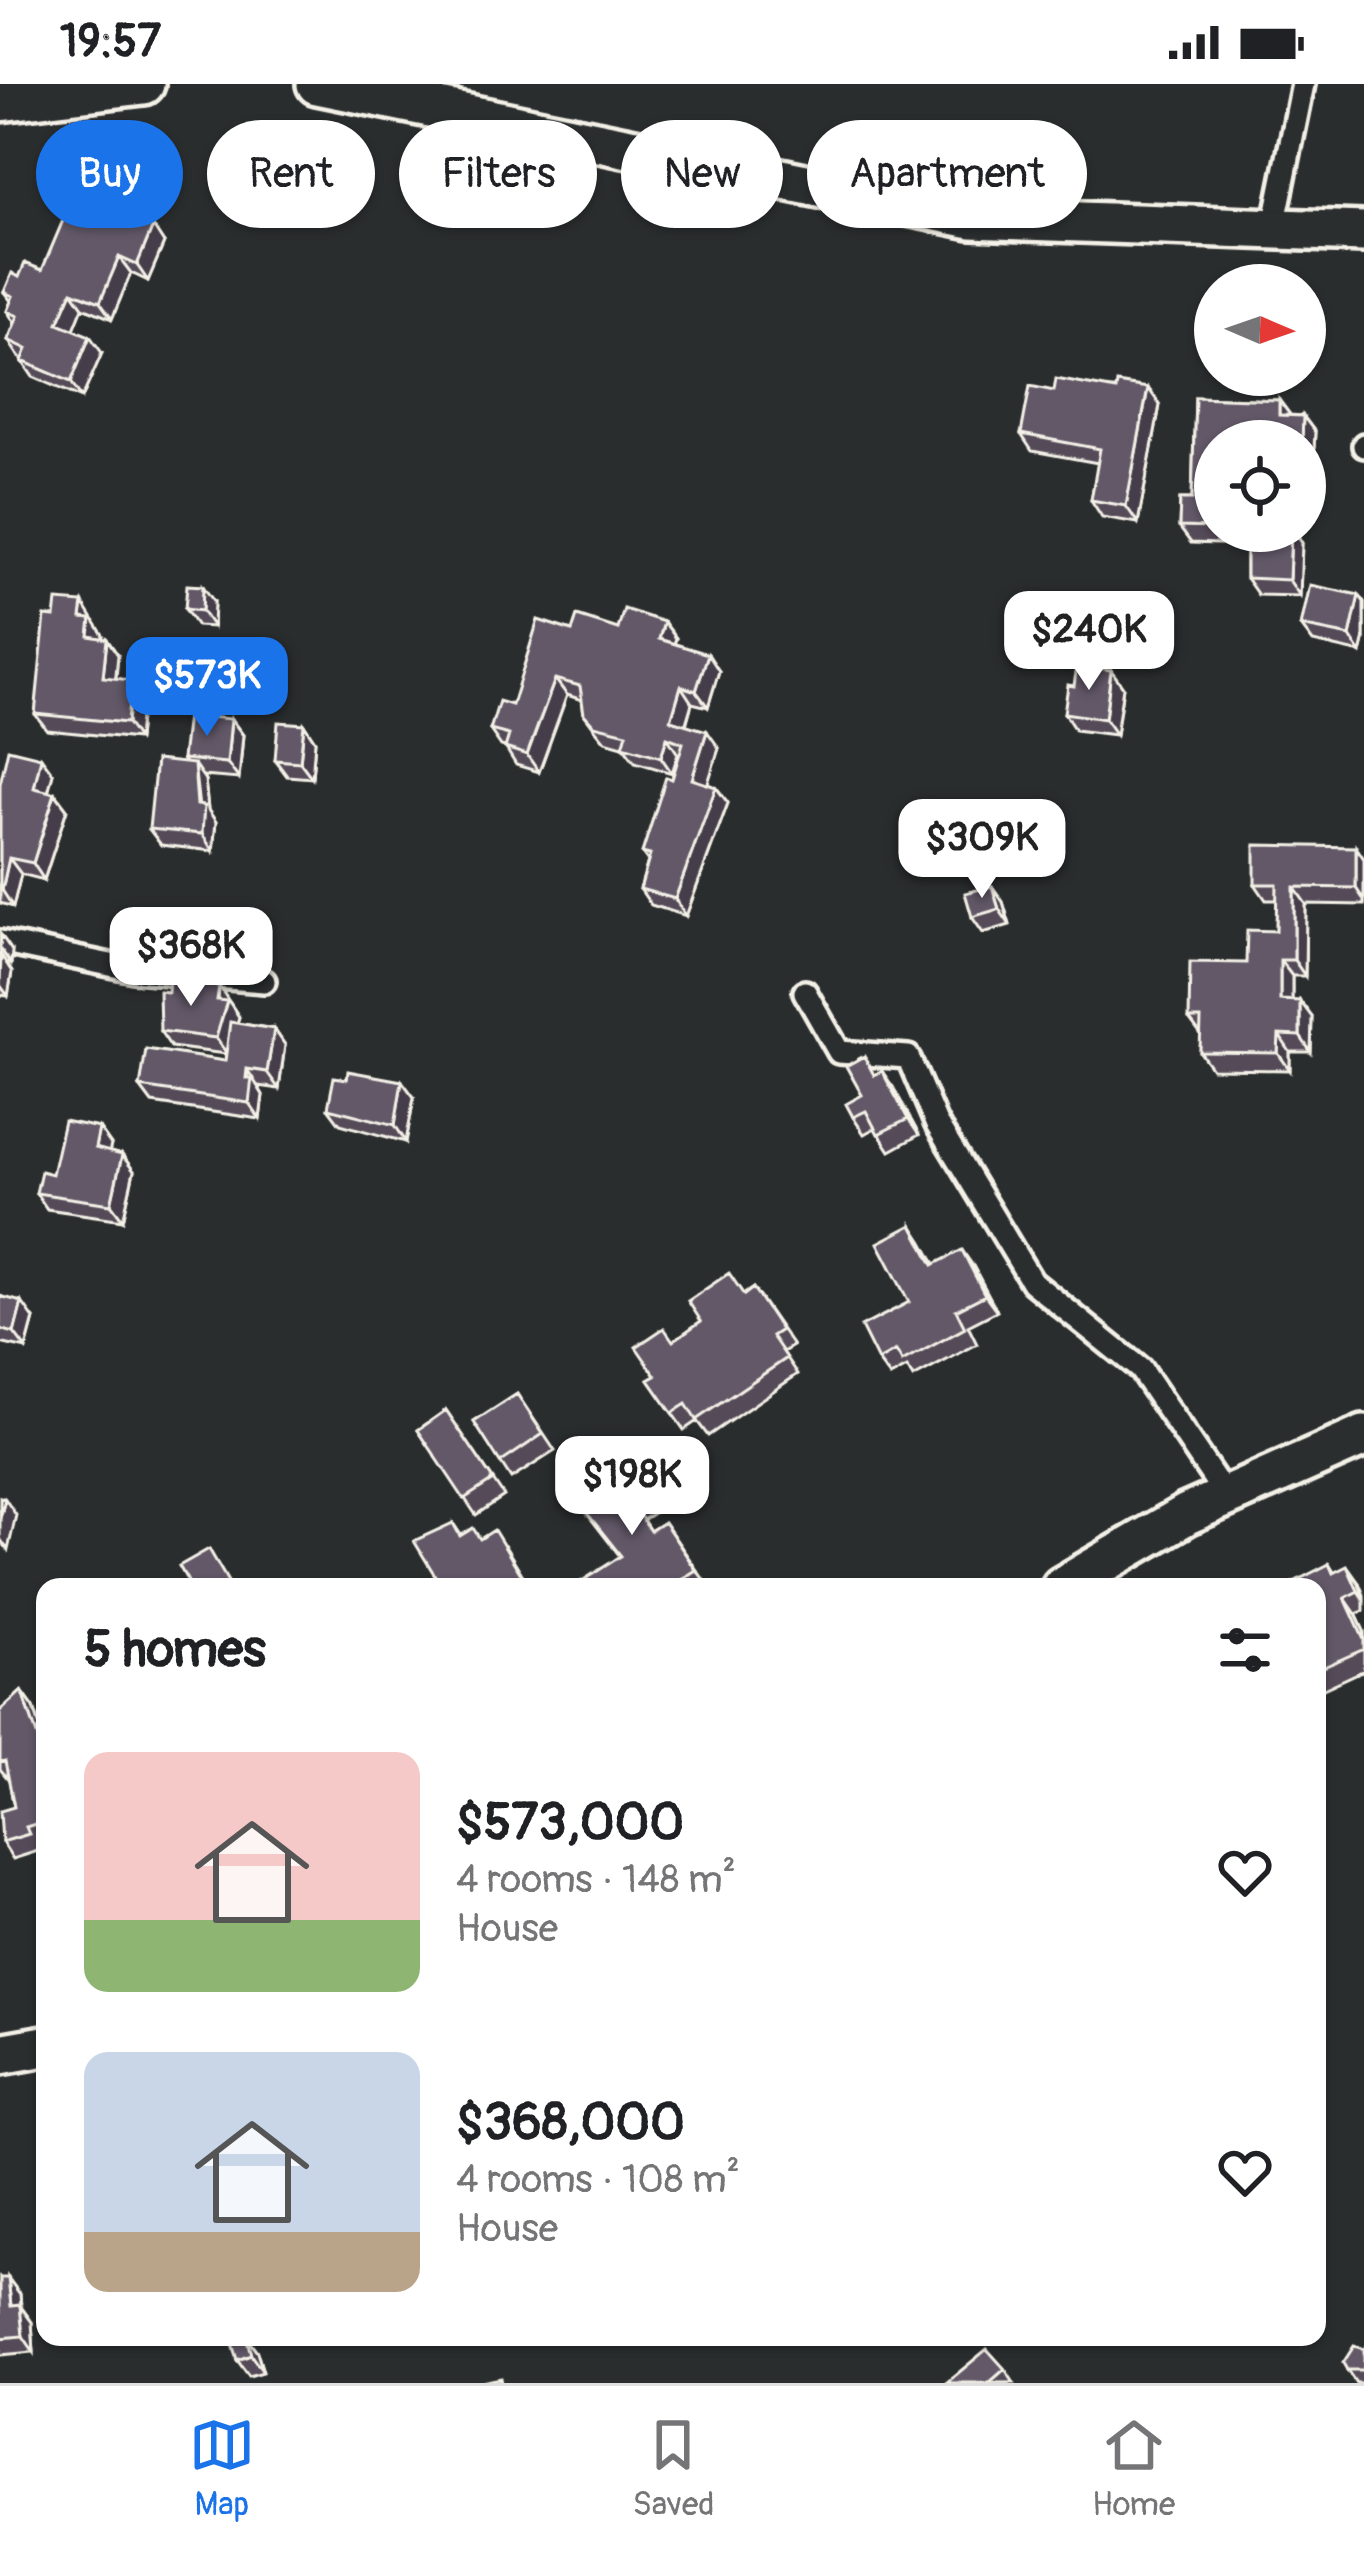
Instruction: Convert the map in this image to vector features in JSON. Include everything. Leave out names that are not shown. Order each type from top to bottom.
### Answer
[{"type":"street","points":[[0,101],[144,84]]},
{"type":"street","points":[[317,84],[971,218],[1357,232]]},
{"type":"street","points":[[1078,1578],[1226,1496],[1364,1436]]},
{"type":"street","points":[[0,2054],[36,2048]]},
{"type":"lane","points":[[1273,231],[1303,84]]},
{"type":"lane","points":[[0,942],[134,970],[264,981]]},
{"type":"lane","points":[[805,992],[839,1052],[908,1057],[936,1123],[1032,1282],[1140,1369],[1226,1496]]},
{"type":"building","points":[[60,228],[152,228],[137,265],[119,257],[100,302],[72,291],[58,323],[90,336],[71,382],[22,361],[27,349],[8,340],[18,316],[7,311],[13,296],[4,292],[12,273],[19,277],[25,263],[42,270]]},
{"type":"building","points":[[1056,379],[1116,390],[1117,383],[1148,388],[1126,506],[1091,500],[1100,449],[1021,434],[1030,386],[1054,391]]},
{"type":"building","points":[[1195,397],[1279,400],[1279,415],[1303,416],[1303,420],[1194,420]]},
{"type":"building","points":[[1194,431],[1194,527],[1179,527],[1180,499],[1192,499]]},
{"type":"building","points":[[1246,552],[1290,552],[1289,580],[1246,578]]},
{"type":"building","points":[[187,585],[203,586],[202,611],[185,609]]},
{"type":"building","points":[[1310,585],[1359,595],[1350,636],[1301,626]]},
{"type":"building","points":[[57,601],[83,603],[81,618],[91,619],[89,636],[107,639],[103,677],[131,680],[127,723],[35,714],[45,616],[55,617]]},
{"type":"building","points":[[624,609],[664,622],[659,639],[708,654],[696,691],[681,686],[671,720],[707,731],[692,779],[716,787],[675,899],[640,889],[650,855],[642,853],[666,777],[672,779],[683,743],[667,737],[661,757],[623,746],[627,733],[594,725],[584,714],[580,686],[555,679],[527,755],[505,748],[509,735],[490,730],[499,701],[512,705],[538,620],[572,631],[577,616],[618,629]]},
{"type":"building","points":[[1077,665],[1111,670],[1105,719],[1064,713]]},
{"type":"building","points":[[187,715],[231,719],[227,763],[182,759]]},
{"type":"building","points":[[278,722],[304,724],[300,762],[275,760]]},
{"type":"building","points":[[8,749],[41,757],[34,788],[55,793],[33,863],[9,858],[0,890],[0,784]]},
{"type":"building","points":[[156,760],[194,764],[197,805],[204,806],[202,834],[149,829]]},
{"type":"building","points":[[1255,845],[1356,847],[1356,888],[1294,887],[1294,960],[1280,960],[1280,1000],[1300,1001],[1300,1036],[1279,1035],[1278,1053],[1200,1052],[1201,1019],[1189,1019],[1190,962],[1246,963],[1247,930],[1276,931],[1277,884],[1255,884]]},
{"type":"building","points":[[992,886],[999,909],[972,917],[965,893]]},
{"type":"building","points":[[169,980],[219,986],[217,1000],[227,1001],[216,1038],[160,1031],[159,991],[168,992]]},
{"type":"building","points":[[230,1022],[274,1029],[267,1072],[247,1069],[246,1078],[252,1078],[249,1103],[140,1087],[146,1049],[225,1061]]},
{"type":"building","points":[[864,1056],[874,1075],[882,1071],[908,1119],[878,1134],[866,1111],[853,1117],[846,1104],[862,1095],[846,1066]]},
{"type":"building","points":[[348,1071],[402,1081],[395,1125],[328,1108],[334,1077],[347,1079]]},
{"type":"building","points":[[64,1121],[99,1128],[95,1148],[122,1155],[111,1204],[36,1193],[41,1171],[52,1174]]},
{"type":"building","points":[[912,1225],[933,1265],[962,1250],[985,1295],[956,1310],[965,1328],[902,1362],[896,1351],[878,1361],[861,1327],[909,1302],[878,1243]]},
{"type":"building","points":[[729,1273],[744,1295],[753,1288],[781,1330],[772,1336],[787,1358],[696,1420],[686,1404],[672,1413],[649,1380],[656,1376],[636,1347],[664,1328],[673,1341],[701,1321],[688,1301]]},
{"type":"building","points":[[0,1296],[22,1302],[14,1333],[0,1329]]},
{"type":"building","points":[[517,1394],[543,1434],[500,1463],[474,1422]]},
{"type":"building","points":[[446,1410],[493,1480],[464,1499],[418,1430]]},
{"type":"building","points":[[626,1464],[646,1494],[632,1503],[650,1531],[664,1522],[696,1570],[684,1578],[587,1578],[621,1556],[575,1498]]},
{"type":"building","points":[[453,1523],[460,1536],[473,1528],[480,1539],[494,1530],[523,1578],[437,1578],[414,1541]]},
{"type":"building","points":[[209,1549],[226,1578],[186,1578],[179,1566]]},
{"type":"building","points":[[1329,1564],[1333,1573],[1347,1566],[1358,1591],[1345,1598],[1364,1649],[1326,1666],[1326,1578],[1302,1578]]},
{"type":"building","points":[[22,1691],[36,1732],[36,1824],[26,1827],[29,1834],[2,1842],[0,1811],[14,1807],[5,1761],[0,1762],[0,1711]]},
{"type":"building","points":[[0,2278],[8,2278],[11,2306],[20,2305],[23,2336],[0,2338]]},
{"type":"building","points":[[233,2346],[248,2346],[251,2355],[237,2360]]},
{"type":"building","points":[[1354,2346],[1364,2349],[1364,2370],[1347,2370],[1343,2363]]},
{"type":"building","points":[[987,2349],[1005,2369],[989,2383],[946,2383]]}]
